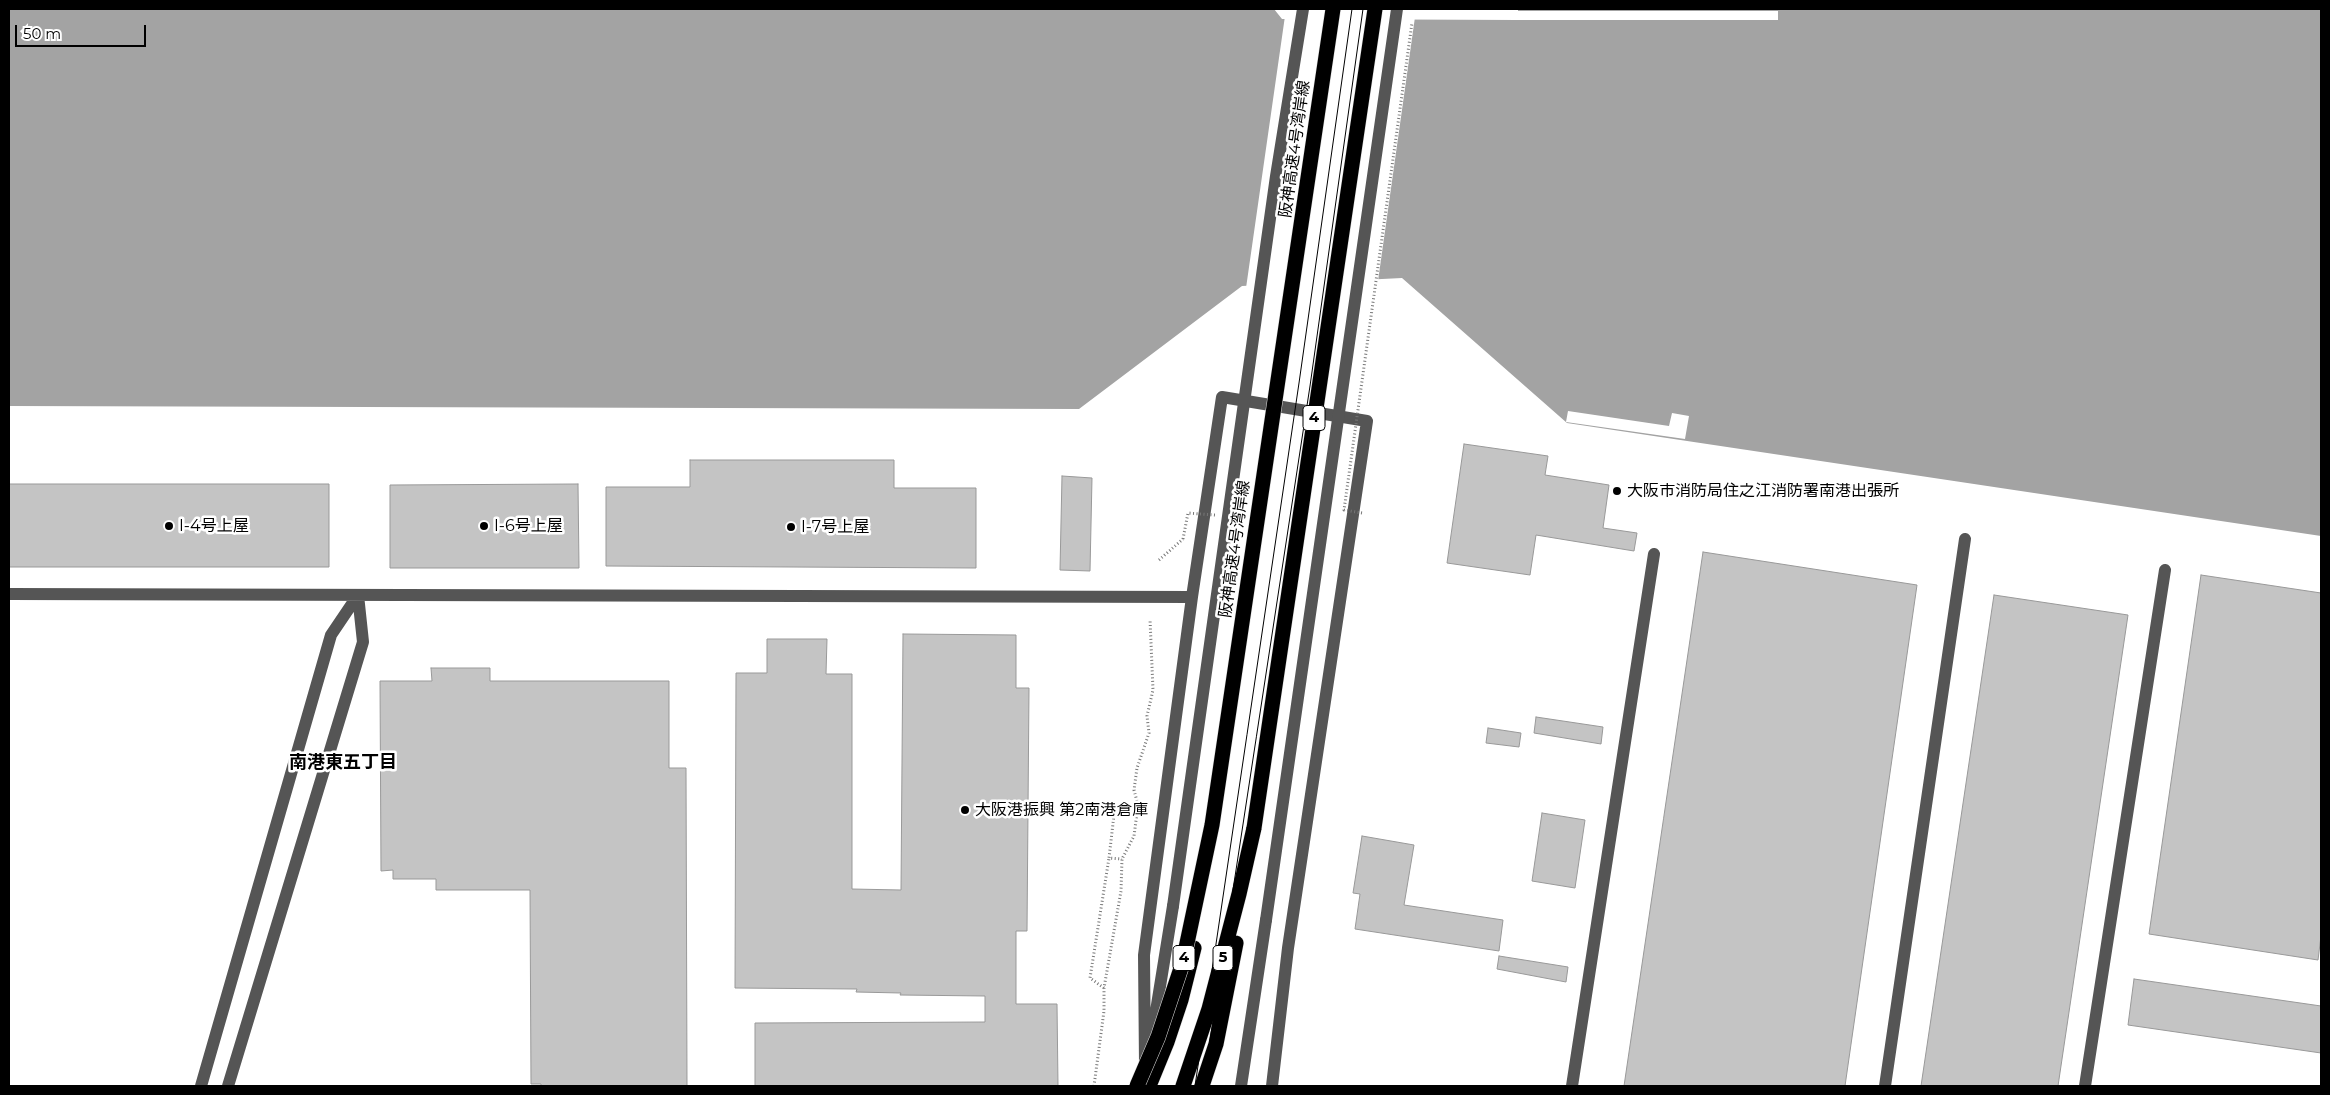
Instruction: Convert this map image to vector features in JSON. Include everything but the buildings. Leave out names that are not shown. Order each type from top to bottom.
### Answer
[{"type":"highway","name":"阪神高速4号湾岸線","points":[[1144,1084],[1181,969],[1212,825],[1333,9]]},
{"type":"highway","name":"4","points":[[1202,1086],[1224,1011],[1254,828],[1375,9]]},
{"type":"highway","name":"5","points":[[1183,1086],[1209,1009],[1254,828]]},
{"type":"street","points":[[1144,1084],[1173,906],[1276,176],[1303,9]]},
{"type":"street","points":[[1241,1086],[1397,9]]},
{"type":"street","points":[[1144,1084],[1144,955],[1192,597],[1222,397],[1366,421],[1288,948],[1272,1086]]},
{"type":"street","points":[[1885,1086],[1965,539]]},
{"type":"street","points":[[1572,1086],[1654,554]]},
{"type":"street","points":[[2085,1086],[2165,570]]},
{"type":"street","points":[[9,594],[1192,597]]},
{"type":"street","points":[[201,1086],[331,635],[358,595]]},
{"type":"street","points":[[228,1086],[363,642],[358,595]]},
{"type":"path","points":[[1362,513],[1344,510],[1412,18]]},
{"type":"path","points":[[1159,560],[1184,539],[1188,513],[1216,515],[1218,507]]},
{"type":"path","points":[[1094,1086],[1104,1011],[1104,988],[1121,890],[1122,859],[1134,836],[1138,805],[1134,790],[1137,768],[1149,733],[1147,716],[1153,690],[1150,619]]},
{"type":"path","points":[[1104,988],[1090,978],[1114,815]]},
{"type":"path","points":[[1108,858],[1122,859]]},
{"type":"shaded area","points":[[9,9],[1274,9],[1282,19],[1518,20],[1518,9],[2321,9],[2321,536],[1567,423],[1402,278],[1242,286],[1079,409],[9,406]]},
{"type":"pier","points":[[1517,11],[1778,11],[1778,20],[1518,20]]},
{"type":"pier","points":[[1285,16],[1415,17],[1378,281],[1246,288]]},
{"type":"pier","points":[[1568,411],[1669,426],[1672,413],[1689,416],[1685,439],[1566,422]]},
{"type":"tram line","points":[[1195,1086],[1299,383],[1352,9]]},
{"type":"tram line","points":[[1203,1086],[1310,386],[1363,9]]},
{"type":"place","name":"大阪市消防局住之江消防署南港出張所","points":[[1617,491]]},
{"type":"place","name":"I-4号上屋","points":[[169,526]]},
{"type":"place","name":"I-6号上屋","points":[[484,526]]},
{"type":"place","name":"I-7号上屋","points":[[791,527]]},
{"type":"place","name":"大阪港振興 第2南港倉庫","points":[[965,810]]},
{"type":"district","name":"南港東五丁目","points":[[343,763]]}]
